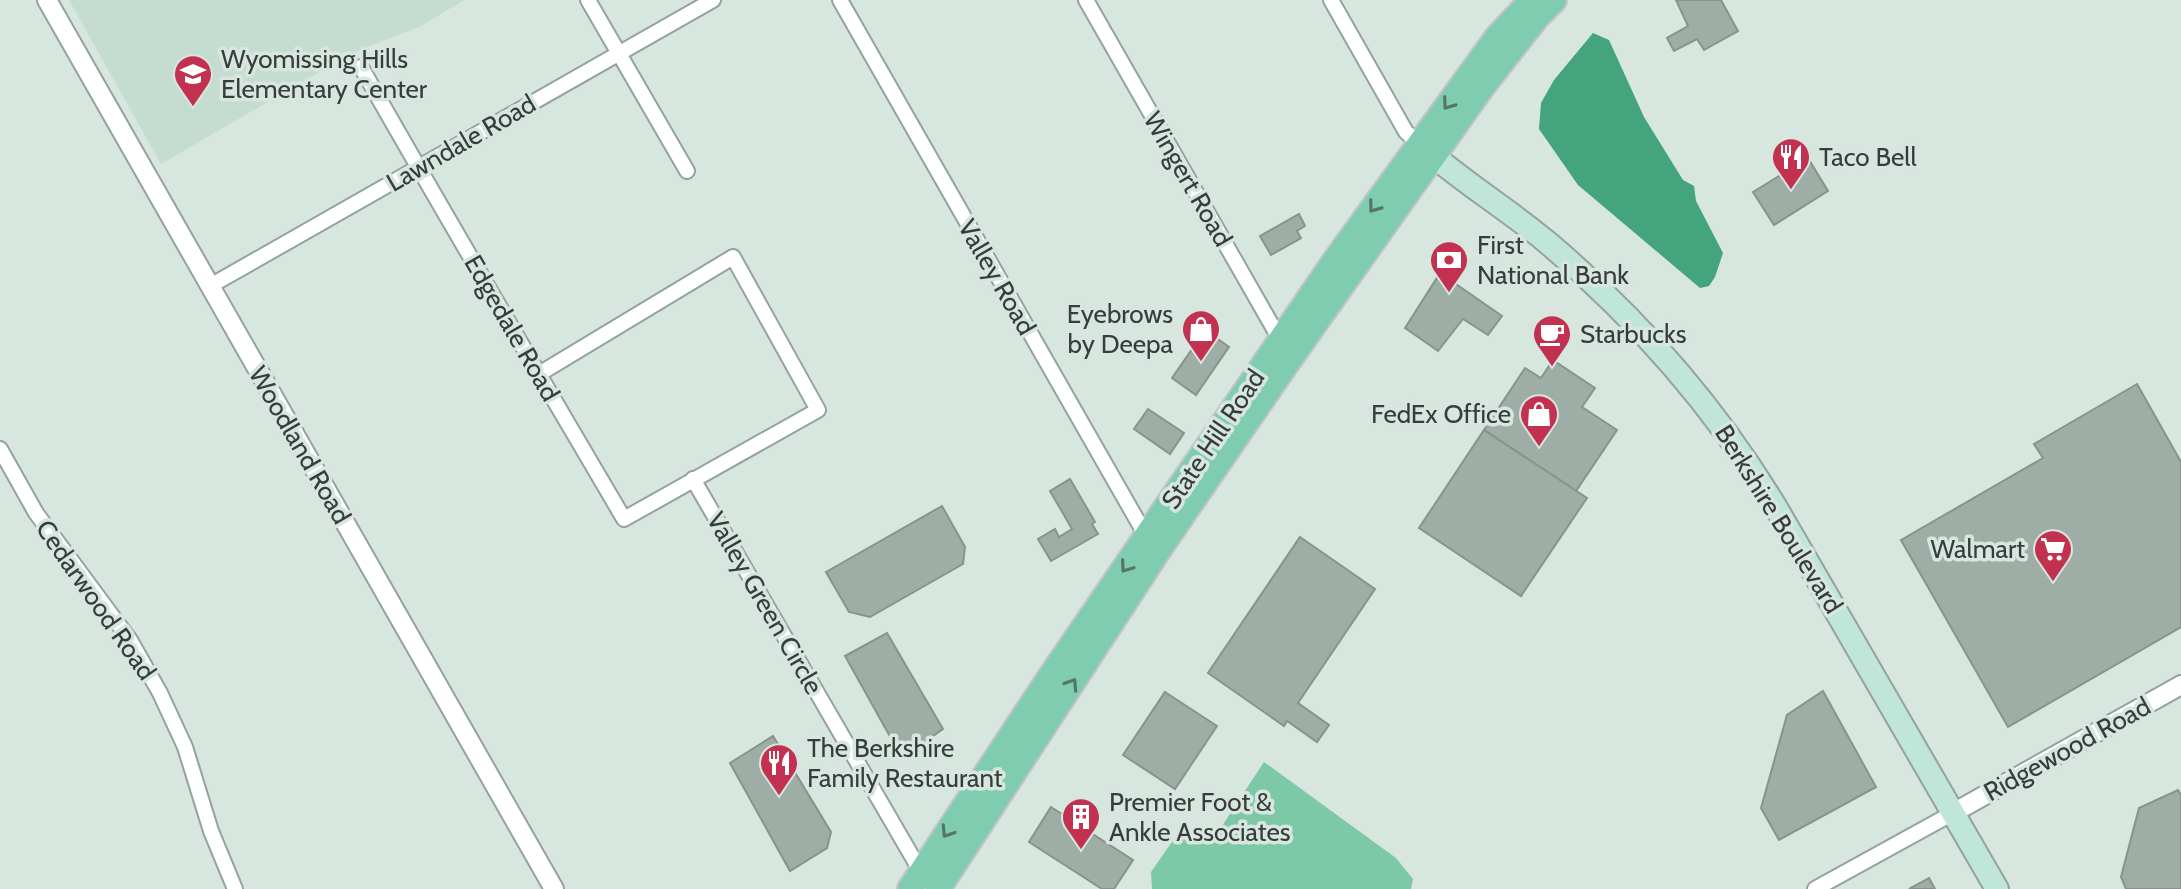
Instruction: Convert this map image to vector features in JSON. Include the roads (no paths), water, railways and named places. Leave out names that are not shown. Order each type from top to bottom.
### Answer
[{"type":"main road","name":"State Hill Road","points":[[926,885],[1286,348],[1426,150],[1498,36],[1532,0]]},
{"type":"main road","name":"State Hill Road","points":[[1426,150],[1554,0]]},
{"type":"main road","name":"Berkshire Boulevard","points":[[1426,150],[1518,219],[1589,279],[1655,346],[1714,413],[1742,452],[1997,889]]},
{"type":"street","name":"Woodland Road","points":[[47,0],[554,889]]},
{"type":"street","points":[[588,0],[687,171]]},
{"type":"street","name":"Lawndale Road","points":[[210,286],[713,0]]},
{"type":"street","name":"Valley Road","points":[[840,0],[1153,544]]},
{"type":"street","name":"Wingert Road","points":[[1086,0],[1286,348]]},
{"type":"street","points":[[1331,0],[1406,132],[1426,150]]},
{"type":"street","name":"Edgedale Road","points":[[361,67],[624,519],[693,479]]},
{"type":"street","points":[[539,374],[733,257],[818,410],[693,479]]},
{"type":"street","name":"Cedarwood Road","points":[[0,449],[36,513],[130,640],[160,693],[185,747],[211,831],[235,889]]},
{"type":"street","name":"Valley Green Circle","points":[[693,479],[926,885]]},
{"type":"street","name":"Ridgewood Road","points":[[1953,813],[2181,685]]},
{"type":"street","points":[[1815,889],[1953,813]]},
{"type":"place","name":"Wyomissing Hills Elementary Center","points":[[193,108]]},
{"type":"place","name":"Taco Bell","points":[[1791,191]]},
{"type":"place","name":"First National Bank","points":[[1449,294]]},
{"type":"place","name":"Eyebrows by Deepa","points":[[1201,363]]},
{"type":"place","name":"Starbucks","points":[[1552,368]]},
{"type":"place","name":"FedEx Office","points":[[1539,448]]},
{"type":"place","name":"Walmart","points":[[2053,583]]},
{"type":"place","name":"The Berkshire Family Restaurant","points":[[779,797]]},
{"type":"place","name":"Premier Foot & Ankle Associates","points":[[1081,851]]}]
